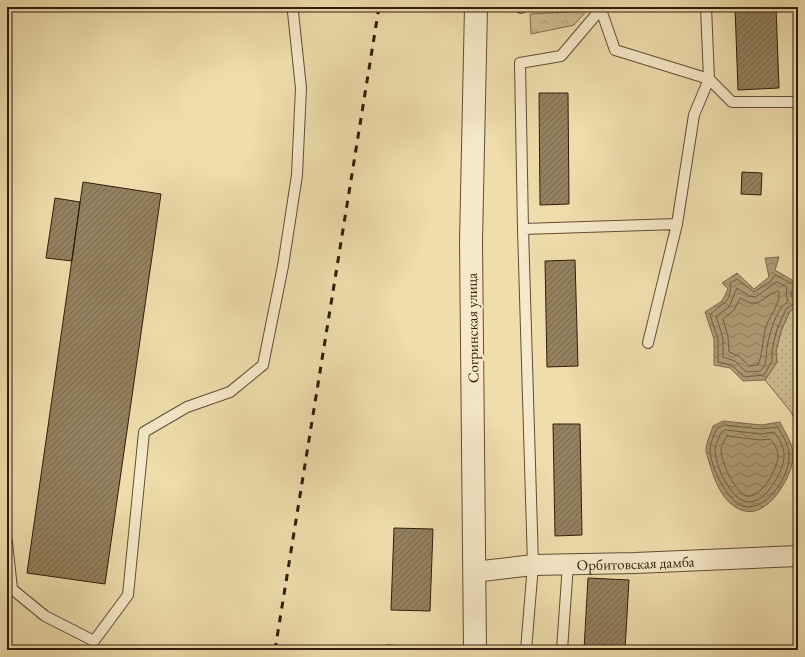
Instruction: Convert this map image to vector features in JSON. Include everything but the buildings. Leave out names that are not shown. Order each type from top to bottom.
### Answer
[{"type":"street","name":"Согринская улица","points":[[475,650],[471,241],[476,7]]},
{"type":"street","name":"Орбитовская дамба","points":[[474,572],[532,565],[635,564],[798,556]]},
{"type":"lane","points":[[648,342],[677,224],[694,115],[709,79],[706,7]]},
{"type":"lane","points":[[600,9],[615,50],[709,79],[732,102],[797,102],[798,100]]},
{"type":"lane","points":[[526,650],[532,565],[520,63],[561,56],[600,9]]},
{"type":"lane","points":[[7,542],[12,589],[45,616],[94,641],[128,595],[144,432],[187,407],[230,392],[263,365],[283,266],[297,175],[301,88],[293,12]]},
{"type":"lane","points":[[523,229],[677,224]]},
{"type":"lane","points":[[562,650],[568,564]]},
{"type":"green space","points":[[569,7],[590,7],[574,25],[531,34],[530,14],[569,12]]},
{"type":"green space","points":[[798,306],[798,427],[791,412],[765,380],[777,362],[776,351],[781,331],[790,311]]},
{"type":"water","points":[[779,257],[775,270],[792,280],[798,280],[798,292],[794,293],[798,297],[798,306],[790,311],[781,331],[776,351],[777,362],[765,380],[743,381],[730,368],[714,365],[714,339],[705,312],[722,301],[728,289],[722,283],[737,273],[754,289],[769,277],[765,258]]},
{"type":"water","points":[[723,421],[761,425],[780,422],[789,440],[793,449],[793,459],[788,476],[777,494],[762,508],[754,511],[745,511],[737,508],[731,504],[717,485],[706,453],[706,447],[713,426]]},
{"type":"railway","points":[[275,650],[379,7]]}]
